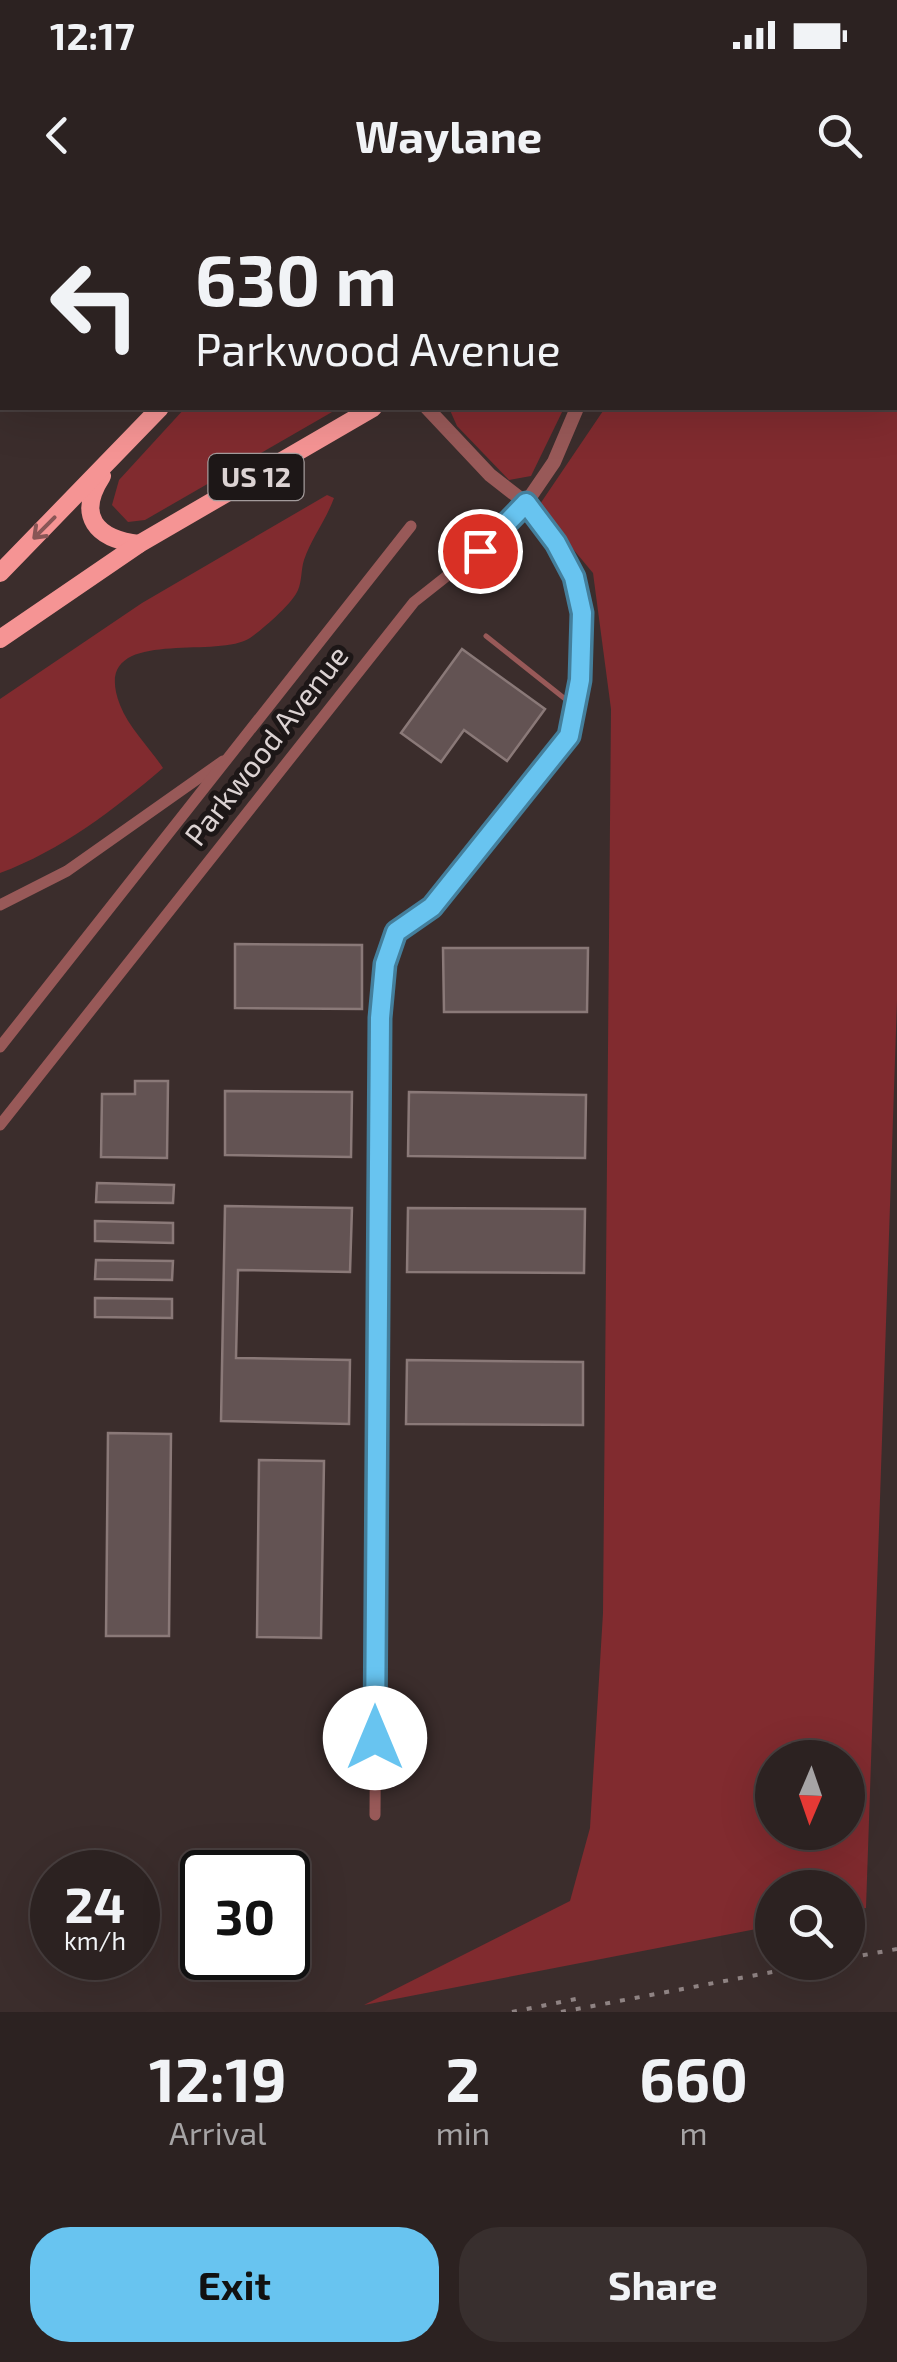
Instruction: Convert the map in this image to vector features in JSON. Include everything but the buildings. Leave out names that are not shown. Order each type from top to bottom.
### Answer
[{"type":"highway","points":[[0,573],[158,410]]},
{"type":"highway","name":"US 12","points":[[0,639],[139,544],[370,410]]},
{"type":"highway","points":[[116,455],[90,502],[93,521],[106,537],[139,544]]},
{"type":"street","points":[[375,1814],[380,1036],[385,964],[396,932],[432,907],[569,736],[582,645],[574,577],[556,543],[526,503],[490,475],[430,410]]},
{"type":"street","name":"Parkwood Avenue","points":[[0,1125],[414,602],[495,538],[526,503],[554,462],[576,410]]},
{"type":"street","points":[[0,1047],[411,526]]},
{"type":"street","points":[[0,905],[67,870],[182,786],[230,757]]},
{"type":"lane","points":[[486,636],[576,708]]},
{"type":"shaded area","points":[[183,410],[336,410],[145,520],[128,522],[112,505],[119,480]]},
{"type":"shaded area","points":[[450,410],[563,410],[531,476],[509,480],[457,426]]},
{"type":"shaded area","points":[[604,410],[897,410],[897,1001],[866,1908],[865,1870],[755,1870],[755,1929],[364,2005],[570,1901],[590,1828],[603,1613],[611,709],[593,573],[538,507]]},
{"type":"shaded area","points":[[327,495],[334,498],[307,552],[298,590],[262,629],[233,644],[160,649],[122,663],[115,680],[120,705],[163,768],[86,828],[0,873],[0,699],[142,603]]},
{"type":"railway","points":[[865,1955],[897,1949]]},
{"type":"railway","points":[[561,2012],[755,1975]]},
{"type":"railway","points":[[512,2012],[576,1999]]},
{"type":"route","points":[[375,1738],[380,1018],[385,964],[396,932],[432,907],[569,736],[580,680],[582,613],[574,577],[556,543],[526,503],[480,551]]}]
